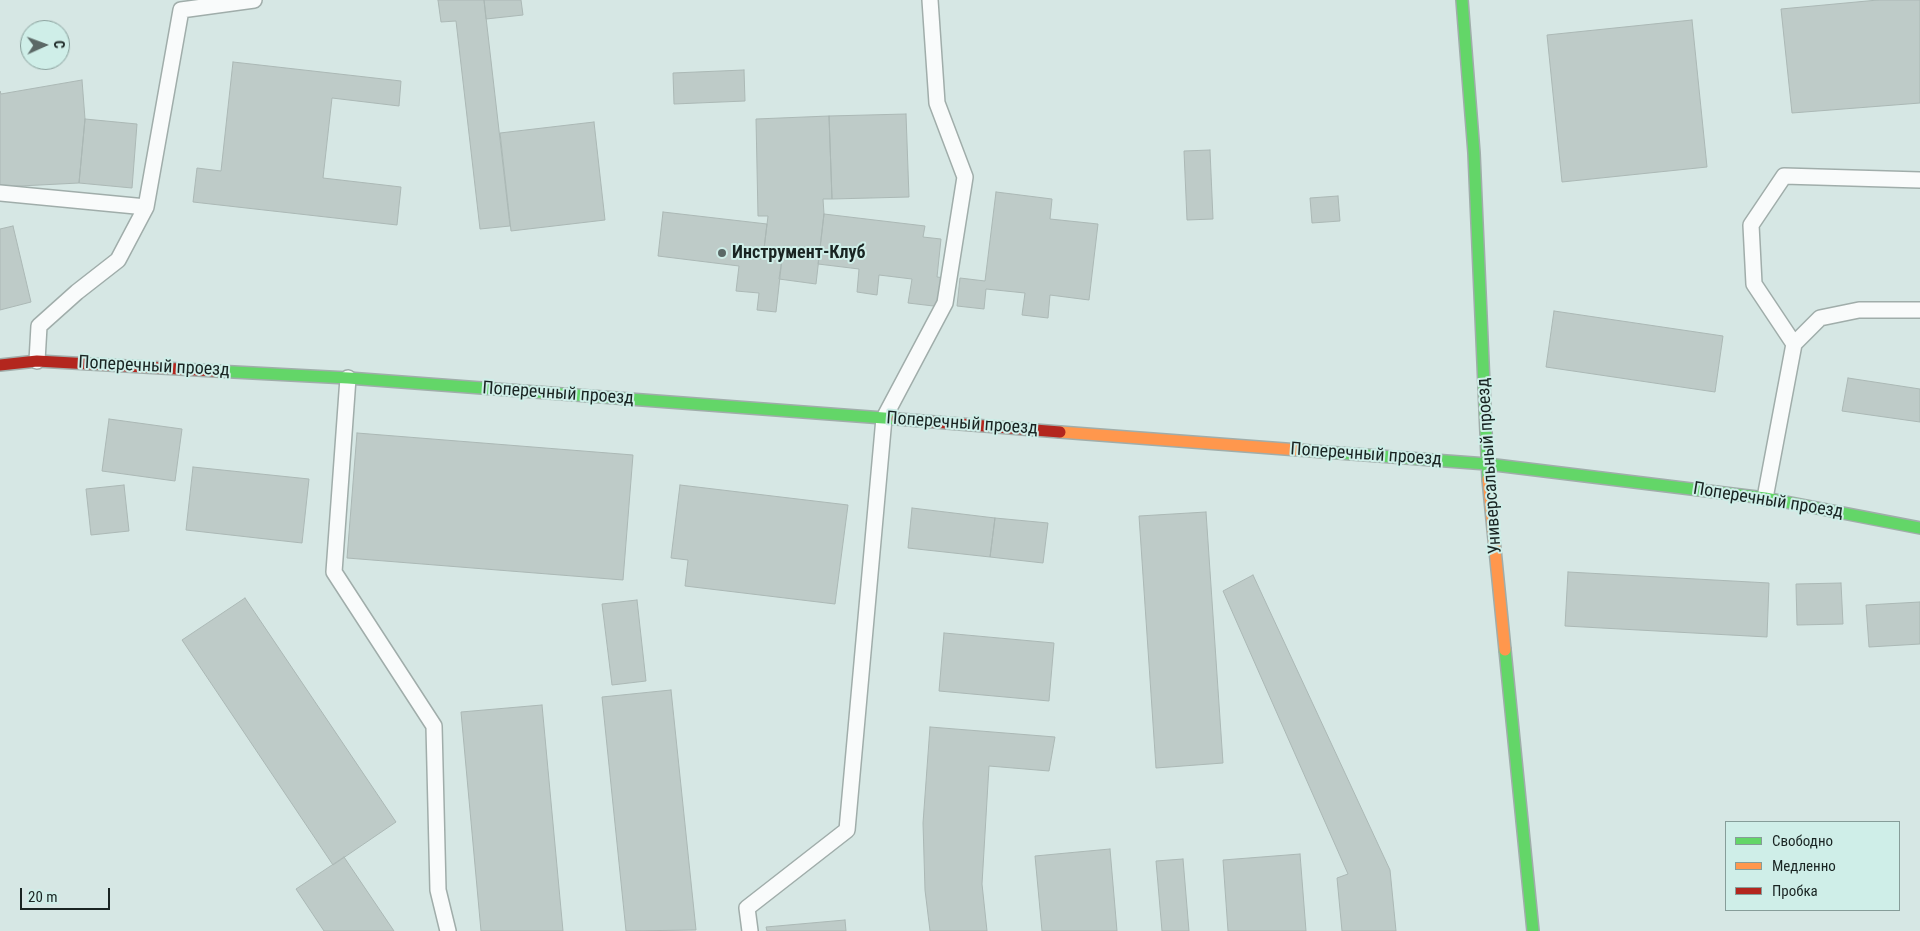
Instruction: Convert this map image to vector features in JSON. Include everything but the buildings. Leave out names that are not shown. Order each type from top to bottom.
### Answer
[{"type":"street","name":"Универсальный проезд","points":[[1462,0],[1474,153],[1486,464],[1533,931]]},
{"type":"street","name":"Поперечный проезд","points":[[0,365],[36,361],[348,378],[1486,464],[1765,498],[1920,528]]},
{"type":"lane","points":[[36,361],[39,326],[77,292],[118,260],[146,206],[181,10],[254,0]]},
{"type":"lane","points":[[750,931],[747,908],[847,830],[884,418],[946,303],[965,177],[938,103],[930,0]]},
{"type":"lane","points":[[1794,344],[1754,284],[1751,235],[1751,225],[1784,176],[1920,180]]},
{"type":"lane","points":[[0,193],[146,206]]},
{"type":"lane","points":[[1765,498],[1794,344],[1820,318],[1859,310],[1920,310]]},
{"type":"lane","points":[[348,378],[334,572],[434,726],[438,890],[448,931]]},
{"type":"traffic: fast","points":[[1462,0],[1474,153],[1488,479]]},
{"type":"traffic: fast","points":[[215,371],[348,378],[897,419]]},
{"type":"traffic: fast","points":[[1325,452],[1487,464],[1765,498],[1920,528]]},
{"type":"traffic: fast","points":[[1505,650],[1533,931]]},
{"type":"traffic: slow","points":[[1060,432],[1325,452]]},
{"type":"traffic: slow","points":[[1488,479],[1505,650]]},
{"type":"traffic: jam","points":[[0,365],[37,361],[215,371]]},
{"type":"traffic: jam","points":[[897,419],[1060,432]]},
{"type":"place","name":"Инструмент-Клуб","points":[[722,253]]}]
